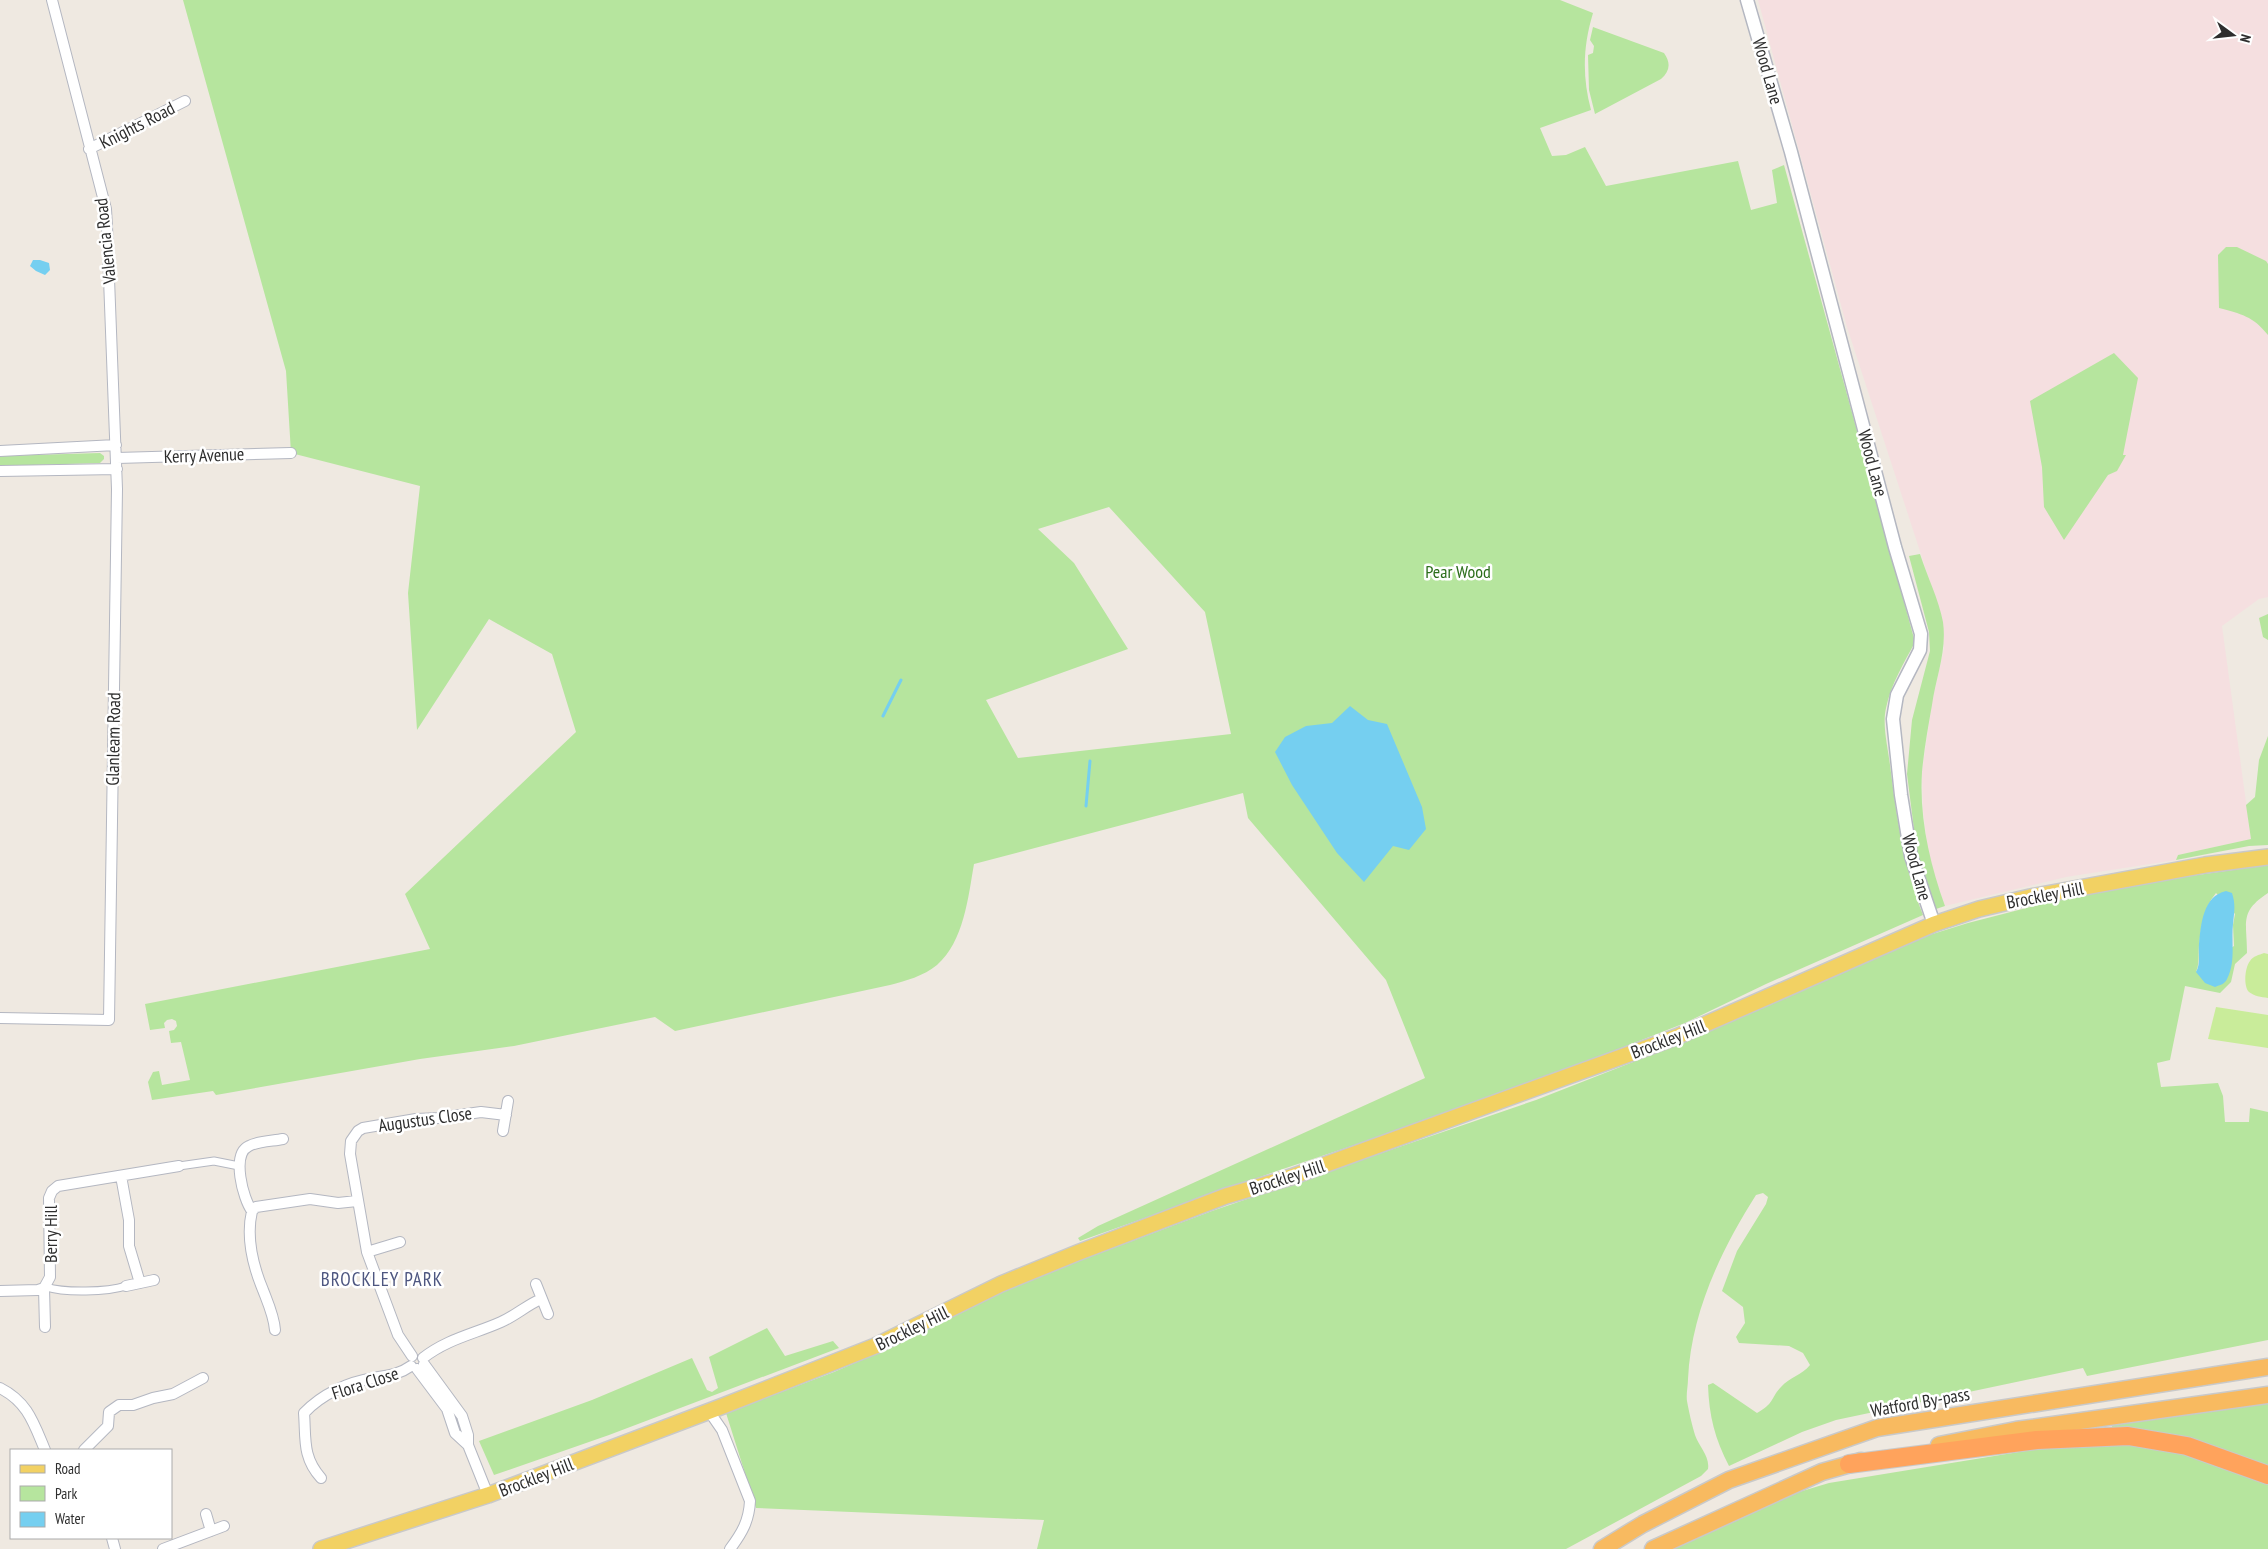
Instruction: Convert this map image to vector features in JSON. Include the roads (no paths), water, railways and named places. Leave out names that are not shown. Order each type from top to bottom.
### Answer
[{"type":"highway","points":[[2207,1376],[2268,1360]]},
{"type":"highway","name":"Watford By-pass","points":[[1602,1549],[1643,1524],[1729,1480],[1877,1428],[2268,1367]]},
{"type":"highway","points":[[1653,1549],[1822,1472],[1849,1464],[2016,1430],[2268,1394]]},
{"type":"highway","points":[[1849,1464],[2038,1440],[2128,1436],[2187,1446],[2268,1475]]},
{"type":"main road","name":"Brockley Hill","points":[[321,1549],[488,1496],[713,1410],[876,1346],[1001,1284],[1226,1196],[1291,1177],[1676,1038],[1934,924],[2030,897],[2205,865],[2268,857]]},
{"type":"street","name":"Valencia Road","points":[[52,0],[106,209],[117,458]]},
{"type":"street","name":"Wood Lane","points":[[1747,0],[1791,152],[1895,547],[1921,634],[1920,650],[1897,695],[1893,719],[1901,795],[1911,856],[1934,924]]},
{"type":"street","name":"Knights Road","points":[[89,149],[185,101]]},
{"type":"street","points":[[0,450],[116,445]]},
{"type":"street","name":"Kerry Avenue","points":[[117,458],[291,453]]},
{"type":"street","name":"Glanleam Road","points":[[0,1018],[109,1020],[117,458]]},
{"type":"street","points":[[0,471],[117,469]]},
{"type":"street","points":[[503,1131],[508,1101]]},
{"type":"street","name":"Augustus Close","points":[[488,1496],[468,1445],[468,1435],[458,1408],[417,1363],[398,1335],[367,1252],[357,1201],[350,1147],[358,1131],[363,1128],[416,1118],[439,1118],[481,1112],[506,1116]]},
{"type":"street","points":[[275,1330],[274,1320],[258,1277],[250,1248],[252,1211],[245,1199],[239,1166],[242,1153],[249,1146],[283,1139]]},
{"type":"street","points":[[179,1166],[214,1161],[239,1166]]},
{"type":"street","name":"Berry Hill","points":[[45,1288],[50,1277],[49,1198],[52,1191],[58,1186],[179,1166]]},
{"type":"street","points":[[121,1176],[129,1220],[129,1246],[140,1283]]},
{"type":"street","points":[[252,1211],[256,1207],[310,1199],[338,1203],[357,1201]]},
{"type":"street","points":[[367,1252],[400,1242]]},
{"type":"street","points":[[0,1291],[38,1290],[45,1288],[116,1289],[154,1280]]},
{"type":"street","points":[[536,1284],[548,1314]]},
{"type":"street","points":[[45,1288],[45,1327]]},
{"type":"street","points":[[417,1363],[433,1350],[465,1334],[507,1319],[529,1304],[541,1299]]},
{"type":"street","name":"Flora Close","points":[[321,1478],[315,1472],[305,1449],[304,1413],[310,1406],[338,1389],[355,1382],[393,1376],[417,1363]]},
{"type":"street","points":[[85,1449],[108,1426],[109,1412],[112,1409],[119,1406],[134,1406],[153,1398],[173,1394],[203,1378]]},
{"type":"street","points":[[0,1388],[24,1408],[33,1420],[45,1449]]},
{"type":"street","points":[[713,1410],[713,1417],[722,1430],[750,1502],[746,1526],[735,1547]]},
{"type":"street","points":[[206,1514],[211,1531]]},
{"type":"street","points":[[163,1549],[224,1526]]},
{"type":"water","points":[[33,260],[49,263],[50,270],[45,275],[36,271],[30,266]]},
{"type":"water","points":[[1350,706],[1368,720],[1387,724],[1422,807],[1426,829],[1409,850],[1393,846],[1364,882],[1337,853],[1292,785],[1275,752],[1285,737],[1306,726],[1332,723]]},
{"type":"water","points":[[2226,891],[2232,893],[2234,905],[2232,959],[2226,981],[2215,987],[2205,983],[2196,972],[2199,962],[2200,936],[2202,920],[2208,905],[2218,894]]},
{"type":"waterway","points":[[883,716],[901,680]]},
{"type":"waterway","points":[[1086,806],[1090,761]]},
{"type":"district","name":"BROCKLEY PARK","points":[[382,1279]]},
{"type":"park label","name":"Pear Wood","points":[[1458,571]]}]
